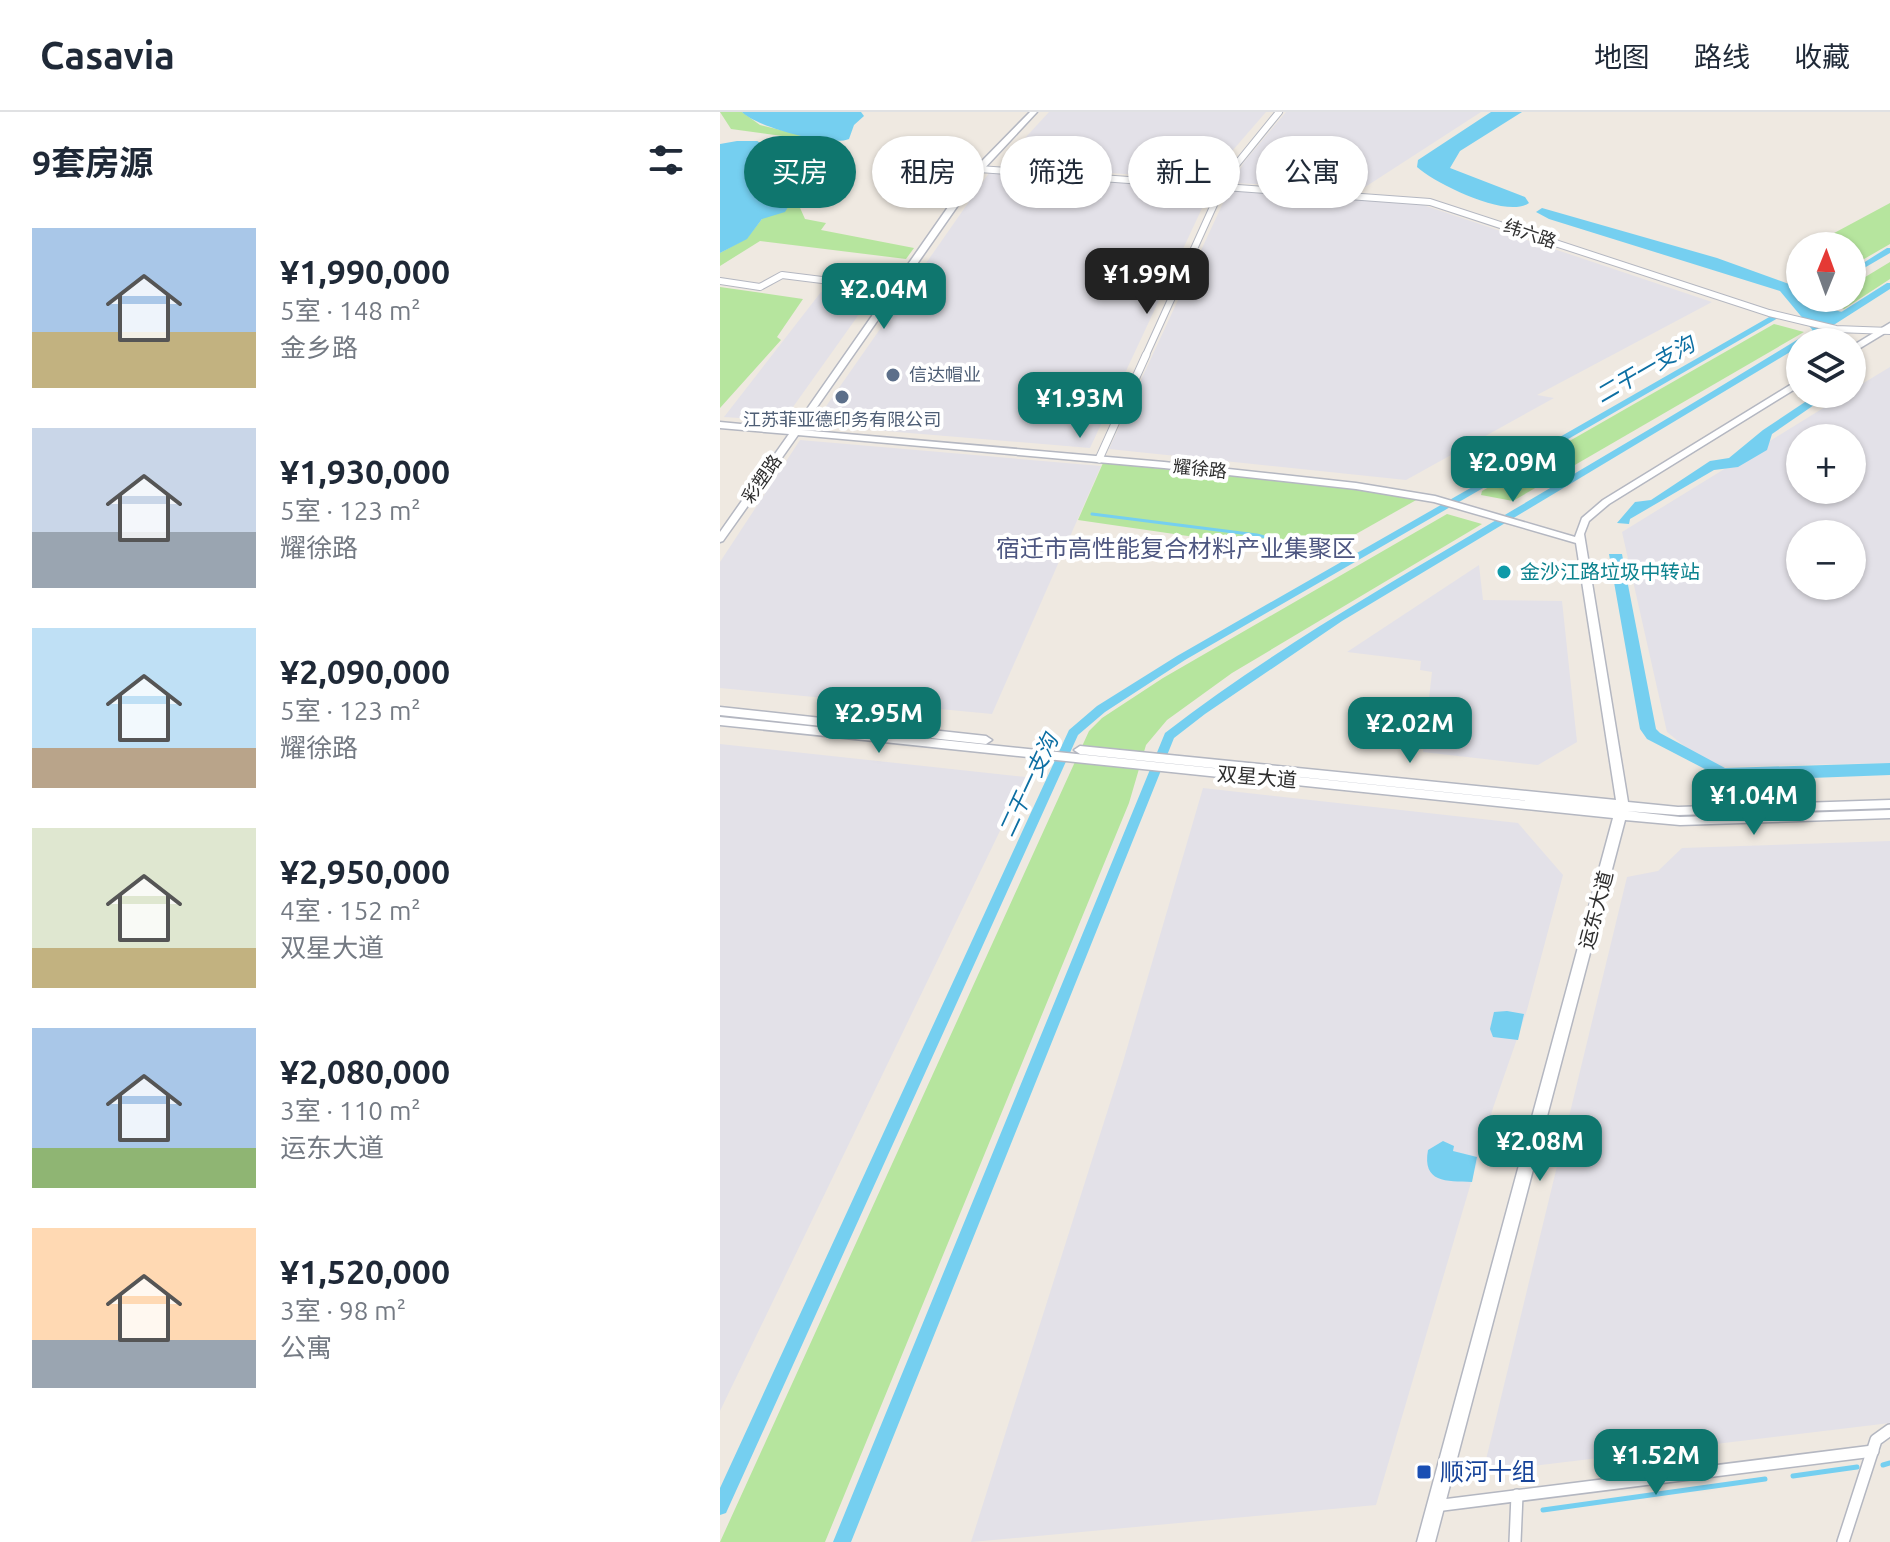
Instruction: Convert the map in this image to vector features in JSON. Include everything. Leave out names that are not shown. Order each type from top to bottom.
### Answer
[{"type":"street","name":"彩塑路","points":[[984,164],[1034,112]]},
{"type":"street","points":[[1240,163],[1279,112]]},
{"type":"street","name":"纬六路","points":[[984,169],[1128,180]]},
{"type":"street","name":"纬六路","points":[[1240,188],[1400,197],[1430,202],[1740,305],[1818,326],[1887,330]]},
{"type":"street","name":"彩塑路","points":[[720,539],[951,208]]},
{"type":"street","points":[[1099,459],[1213,208]]},
{"type":"street","points":[[720,281],[760,287],[782,275],[894,289]]},
{"type":"street","points":[[1866,342],[1887,330]]},
{"type":"street","points":[[1578,541],[1585,520],[1606,502],[1786,391]]},
{"type":"street","name":"耀徐路","points":[[720,425],[1356,486],[1435,499],[1578,541]]},
{"type":"street","name":"运东大道","points":[[1426,1542],[1622,810],[1578,541]]},
{"type":"street","name":"双星大道","points":[[720,711],[1043,750],[1622,810],[1890,804]]},
{"type":"street","name":"双星大道","points":[[720,721],[1043,750]]},
{"type":"street","name":"双星大道","points":[[1622,810],[1680,821],[1890,814]]},
{"type":"street","points":[[1843,1542],[1876,1440],[1890,1430]]},
{"type":"street","points":[[1435,1506],[1873,1451]]},
{"type":"street","points":[[1515,1542],[1517,1495]]},
{"type":"shaded area","points":[[1049,112],[1266,112],[1240,142],[1240,136],[1128,136],[1128,174],[1112,173],[1112,136],[1027,136]]},
{"type":"shaded area","points":[[1286,112],[1481,112],[1368,185],[1368,136],[1266,136]]},
{"type":"shaded area","points":[[1256,148],[1256,184],[1240,183],[1240,169]]},
{"type":"shaded area","points":[[989,173],[1000,174],[1000,208],[1112,208],[1112,182],[1128,183],[1128,208],[1202,208],[1090,448],[813,425],[965,208],[984,208],[984,180]]},
{"type":"shaded area","points":[[1240,191],[1256,192],[1256,208],[1368,208],[1368,199],[1414,202],[1712,302],[1537,395],[1554,398],[1406,480],[1109,449],[1221,208],[1240,208]]},
{"type":"shaded area","points":[[821,292],[872,296],[783,421],[724,417]]},
{"type":"shaded area","points":[[1890,367],[1890,763],[1710,767],[1667,732],[1622,532],[1786,431],[1786,504],[1866,504],[1866,424],[1797,424],[1823,408],[1866,408],[1866,382]]},
{"type":"shaded area","points":[[800,440],[1101,466],[992,714],[720,688],[720,562]]},
{"type":"shaded area","points":[[1479,565],[1483,600],[1562,601],[1577,742],[1538,765],[1423,752],[1432,672],[1420,670],[1421,661],[1347,652]]},
{"type":"shaded area","points":[[720,744],[1026,777],[720,1411]]},
{"type":"shaded area","points":[[1203,788],[1518,823],[1563,875],[1527,1010],[1493,1108],[1376,1505],[971,1542],[1123,1062]]},
{"type":"shaded area","points":[[1890,841],[1890,1423],[1483,1472],[1627,877],[1658,871],[1682,848]]},
{"type":"green space","points":[[720,112],[742,112],[760,125],[805,136],[782,136],[731,129]]},
{"type":"green space","points":[[737,141],[744,141],[744,163]]},
{"type":"green space","points":[[1890,203],[1890,244],[1866,258],[1866,232],[1836,232]]},
{"type":"green space","points":[[758,208],[800,208],[805,219],[826,223],[821,230],[914,248],[906,259],[760,241],[720,266],[720,253],[747,238],[762,219]]},
{"type":"green space","points":[[1890,262],[1890,279],[1866,295],[1866,277]]},
{"type":"green space","points":[[720,287],[803,299],[777,337],[781,340],[720,408]]},
{"type":"green space","points":[[1774,324],[1789,328],[1786,328],[1786,342],[1513,501],[1481,495],[1482,491]]},
{"type":"green space","points":[[1103,463],[1370,490],[1418,499],[1319,555],[1078,520]]},
{"type":"green space","points":[[1447,514],[1482,524],[1232,673],[1167,720],[1146,745],[1129,803],[825,1542],[720,1542],[1089,731],[1102,718],[1163,678]]},
{"type":"water","points":[[742,112],[861,112],[864,116],[854,125],[850,136],[803,136],[750,118]]},
{"type":"water","points":[[1491,112],[1522,112],[1460,151],[1450,168],[1525,197],[1529,203],[1519,207],[1505,207],[1472,197],[1439,182],[1417,167],[1418,160]]},
{"type":"water","points":[[744,141],[744,208],[787,208],[785,212],[762,219],[747,239],[720,253],[720,144]]},
{"type":"water","points":[[1542,208],[1717,258],[1786,283],[1786,298],[1780,291],[1549,219],[1536,212]]},
{"type":"water","points":[[1798,312],[1850,312],[1823,328],[1811,328]]},
{"type":"water","points":[[1796,408],[1810,408],[1772,434],[1767,450],[1738,467],[1714,470],[1630,519],[1629,524],[1617,523],[1635,502],[1651,500],[1710,461],[1729,458]]},
{"type":"water","points":[[1609,554],[1622,554],[1656,729],[1660,733],[1725,768],[1890,763],[1890,775],[1728,781],[1647,739],[1640,729]]},
{"type":"water","points":[[1494,1012],[1524,1014],[1518,1040],[1493,1037],[1490,1029]]},
{"type":"water","points":[[1443,1141],[1454,1146],[1453,1151],[1477,1157],[1472,1182],[1445,1180],[1432,1174],[1427,1161],[1428,1150]]},
{"type":"waterway","name":"二干一支沟","points":[[1866,265],[1890,250]]},
{"type":"waterway","points":[[1823,328],[1890,285]]},
{"type":"waterway","name":"二干一支沟","points":[[720,1507],[1073,733],[1101,709],[1181,658],[1774,318]]},
{"type":"waterway","points":[[842,1542],[1169,736],[1338,619],[1786,350]]},
{"type":"waterway","points":[[1092,514],[1257,535],[1352,560]]},
{"type":"waterway","points":[[1883,1465],[1890,1463]]},
{"type":"waterway","points":[[1793,1476],[1857,1467]]},
{"type":"waterway","points":[[1543,1510],[1765,1479]]},
{"type":"place","name":"信达帽业","points":[[893,375]]},
{"type":"place","name":"江苏菲亚德印务有限公司","points":[[842,397]]},
{"type":"place","name":"金沙江路垃圾中转站","points":[[1504,572]]},
{"type":"place","name":"顺河十组","points":[[1424,1472]]},
{"type":"district","name":"宿迁市高性能复合材料产业集聚区","points":[[1176,549]]}]
